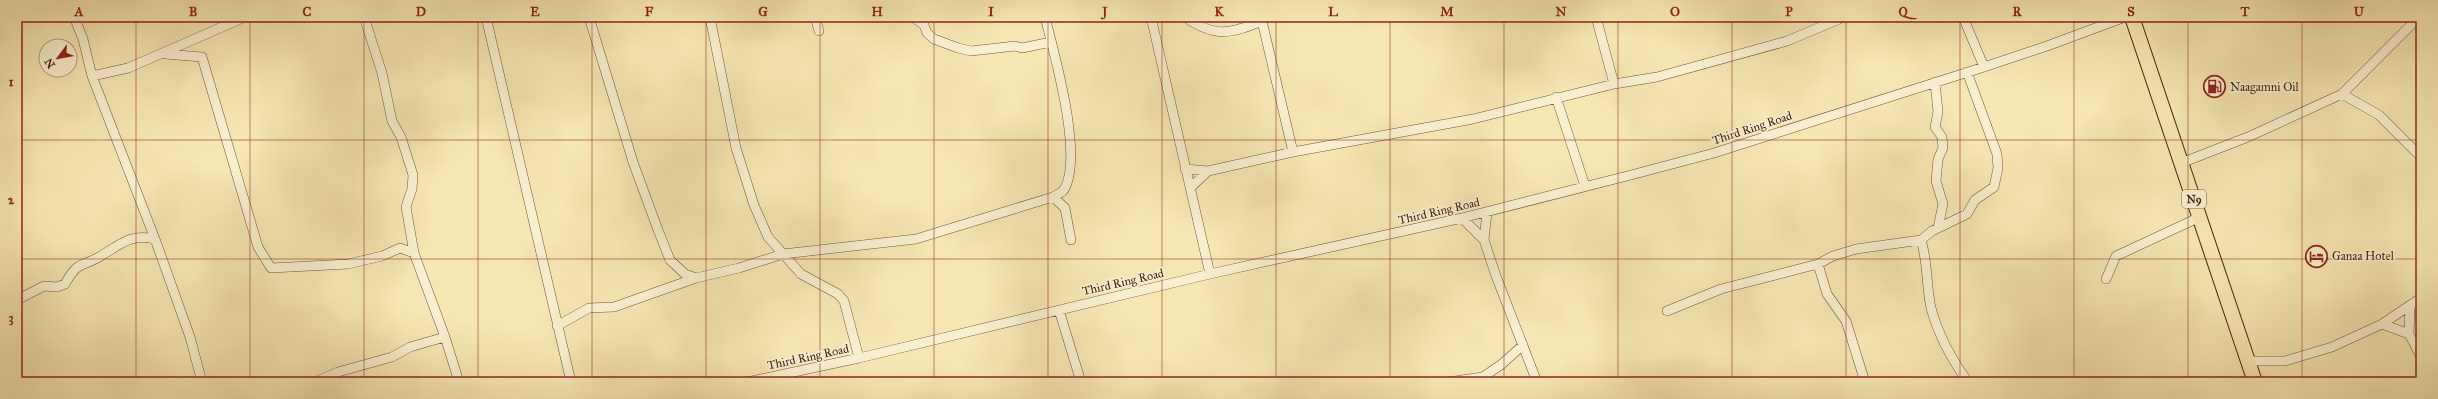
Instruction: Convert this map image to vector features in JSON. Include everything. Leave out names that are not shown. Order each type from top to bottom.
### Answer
[{"type":"highway","name":"N9","points":[[2132,17],[2255,382]]},
{"type":"street","points":[[74,17],[83,39],[92,76],[156,239],[190,337],[202,382]]},
{"type":"street","points":[[92,76],[128,68],[165,54],[246,17]]},
{"type":"street","points":[[364,17],[382,73],[392,121],[401,137],[413,175],[412,189],[406,207],[414,253],[445,337],[459,382]]},
{"type":"street","points":[[486,17],[571,382]]},
{"type":"street","points":[[589,17],[633,162],[670,260],[685,274],[696,278]]},
{"type":"street","points":[[710,17],[738,155],[754,205],[768,237],[801,274],[838,294],[844,301],[859,358]]},
{"type":"street","points":[[815,17],[819,31]]},
{"type":"street","points":[[913,17],[924,25],[927,32],[934,39],[971,51],[1015,46],[1022,48],[1051,42]]},
{"type":"street","points":[[557,326],[589,308],[614,307],[696,278],[739,268],[784,254],[916,239],[1053,197],[1063,191],[1068,177],[1070,157],[1069,130],[1062,86],[1045,17]]},
{"type":"street","points":[[1151,17],[1210,274]]},
{"type":"street","points":[[1185,17],[1209,30],[1225,33],[1239,30],[1262,19],[1293,152]]},
{"type":"street","points":[[1596,17],[1614,84]]},
{"type":"street","points":[[1185,169],[1208,172],[1293,152],[1473,119],[1556,97],[1614,84],[1657,77],[1713,63],[1787,41],[1844,17]]},
{"type":"street","points":[[1964,17],[1984,67]]},
{"type":"street","name":"Third Ring Road","points":[[747,382],[859,358],[1210,274],[1462,218],[1714,153],[1984,67],[2125,17]]},
{"type":"street","points":[[2181,163],[2248,137],[2342,94],[2419,17]]},
{"type":"street","points":[[165,54],[202,57],[258,247],[271,268],[348,264],[400,248],[414,253]]},
{"type":"street","points":[[1667,312],[1720,289],[1818,264],[1833,256],[1856,249],[1921,240],[1938,228],[1967,214],[1975,200],[1994,187],[1998,168],[1997,154],[1967,72]]},
{"type":"street","points":[[1935,82],[1938,112],[1934,127],[1942,137],[1943,148],[1938,159],[1936,181],[1943,204],[1938,228]]},
{"type":"street","points":[[2342,94],[2380,115],[2421,157]]},
{"type":"street","points":[[1556,97],[1585,186]]},
{"type":"street","points":[[1190,188],[1208,172]]},
{"type":"street","points":[[1053,197],[1065,208],[1071,240]]},
{"type":"street","points":[[1487,212],[1484,240],[1496,276],[1537,382]]},
{"type":"street","points":[[2106,279],[2116,256],[2200,217]]},
{"type":"street","points":[[1462,218],[1484,240]]},
{"type":"street","points":[[17,300],[44,286],[57,287],[65,284],[73,270],[80,264],[99,257],[124,241],[143,236],[156,239]]},
{"type":"street","points":[[1921,240],[1931,307],[1940,333],[1952,358],[1968,382]]},
{"type":"street","points":[[1818,264],[1827,294],[1846,321],[1865,382]]},
{"type":"street","points":[[2248,361],[2285,361],[2332,347],[2382,324],[2421,298]]},
{"type":"street","points":[[2410,305],[2409,334],[2421,357]]},
{"type":"street","points":[[1059,310],[1081,382]]},
{"type":"street","points":[[2382,324],[2409,334]]},
{"type":"street","points":[[315,382],[338,372],[392,357],[410,346],[445,337]]},
{"type":"street","points":[[1448,382],[1483,377],[1502,364],[1522,345]]},
{"type":"place","name":"Naagamni Oil","points":[[2214,87]]},
{"type":"place","name":"Ganaa Hotel","points":[[2317,256]]}]
